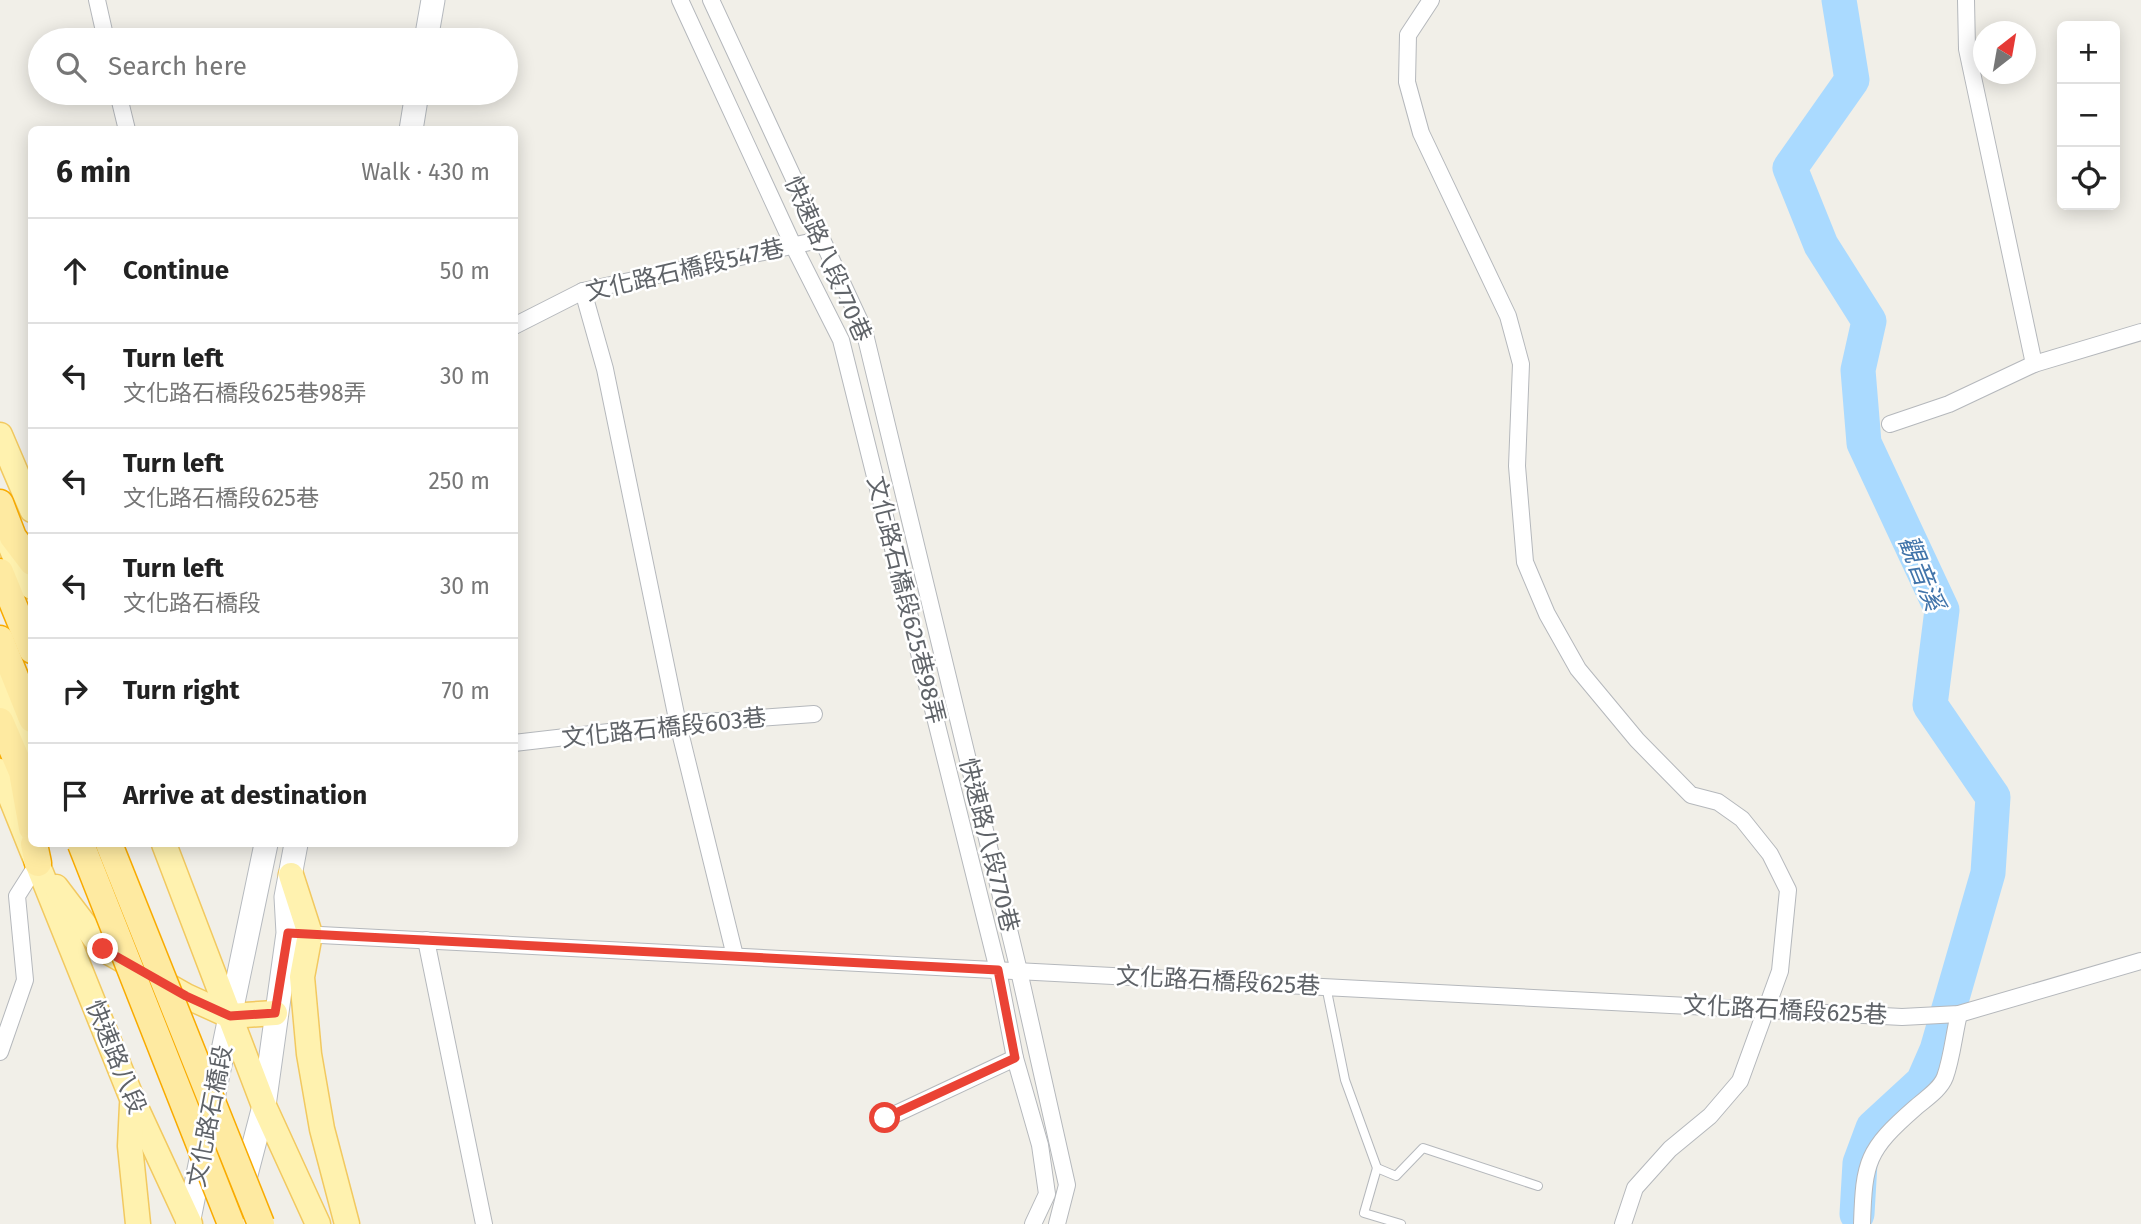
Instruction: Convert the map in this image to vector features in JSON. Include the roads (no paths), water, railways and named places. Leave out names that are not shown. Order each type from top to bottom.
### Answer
[{"type":"highway","points":[[0,503],[13,537],[28,557]]},
{"type":"highway","points":[[0,572],[28,640]]},
{"type":"highway","points":[[0,639],[28,709]]},
{"type":"highway","points":[[0,721],[22,772],[28,806]]},
{"type":"highway","points":[[82,847],[233,1224]]},
{"type":"highway","points":[[110,847],[261,1224]]},
{"type":"main road","points":[[428,28],[433,0]]},
{"type":"main road","points":[[412,126],[415,105]]},
{"type":"main road","points":[[0,435],[28,501]]},
{"type":"main road","points":[[0,522],[28,584]]},
{"type":"main road","points":[[0,677],[28,745]]},
{"type":"main road","name":"快速路八段","points":[[0,771],[28,831]]},
{"type":"main road","points":[[165,847],[264,1106],[318,1224]]},
{"type":"main road","name":"文化路石橋段","points":[[189,1223],[265,847]]},
{"type":"main road","points":[[295,847],[290,875],[299,934],[309,1054],[322,1129],[346,1224]]},
{"type":"main road","points":[[37,850],[103,949],[186,996],[230,1016],[275,1013]]},
{"type":"main road","name":"快速路八段","points":[[37,850],[132,1101],[189,1223]]},
{"type":"main road","name":"文化路石橋段","points":[[233,1224],[264,1106],[275,1013],[299,934]]},
{"type":"main road","points":[[132,1101],[130,1146],[138,1224]]},
{"type":"street","points":[[97,0],[103,28]]},
{"type":"street","name":"文化路石橋段625巷98弄","points":[[680,0],[793,245],[841,340],[998,970],[1015,1058],[1041,1145],[1047,1194],[1033,1224]]},
{"type":"street","name":"快速路八段770巷","points":[[710,0],[864,330],[1019,971],[1067,1185],[1057,1224]]},
{"type":"street","points":[[1431,0],[1408,35],[1407,82],[1421,133],[1508,316],[1521,364],[1517,466],[1525,562],[1547,614],[1578,669],[1629,730],[1691,794],[1718,802],[1734,813],[1770,854],[1788,890],[1780,971],[1740,1081],[1710,1116],[1670,1149],[1635,1188],[1622,1224]]},
{"type":"street","points":[[1966,0],[1967,49],[2034,364]]},
{"type":"street","points":[[121,105],[126,126]]},
{"type":"street","name":"文化路石橋段547巷","points":[[518,324],[583,291],[820,240]]},
{"type":"street","points":[[583,291],[605,369],[678,724],[736,956]]},
{"type":"street","points":[[1889,425],[1949,404],[2034,364],[2141,332]]},
{"type":"street","name":"文化路石橋段603巷","points":[[518,743],[678,724],[814,714]]},
{"type":"street","points":[[0,1052],[25,980],[17,896],[37,850]]},
{"type":"street","name":"文化路石橋段625巷","points":[[299,934],[1769,1007],[1902,1017],[1959,1014],[2141,961]]},
{"type":"street","points":[[426,940],[484,1224]]},
{"type":"street","points":[[1861,1224],[1864,1173],[1873,1150],[1886,1133],[1936,1090],[1944,1078],[1959,1014]]},
{"type":"street","points":[[885,1118],[1015,1058]]},
{"type":"lane","points":[[1326,986],[1345,1080],[1377,1168],[1364,1213],[1401,1224]]},
{"type":"lane","points":[[1377,1168],[1396,1176],[1423,1148],[1538,1186]]},
{"type":"waterway","name":"觀音溪","points":[[1839,0],[1852,80],[1790,168],[1821,245],[1869,321],[1858,370],[1864,443],[1942,610],[1930,705],[1993,797],[1988,873],[1937,1050],[1923,1082],[1873,1128],[1860,1163],[1857,1214]]}]
